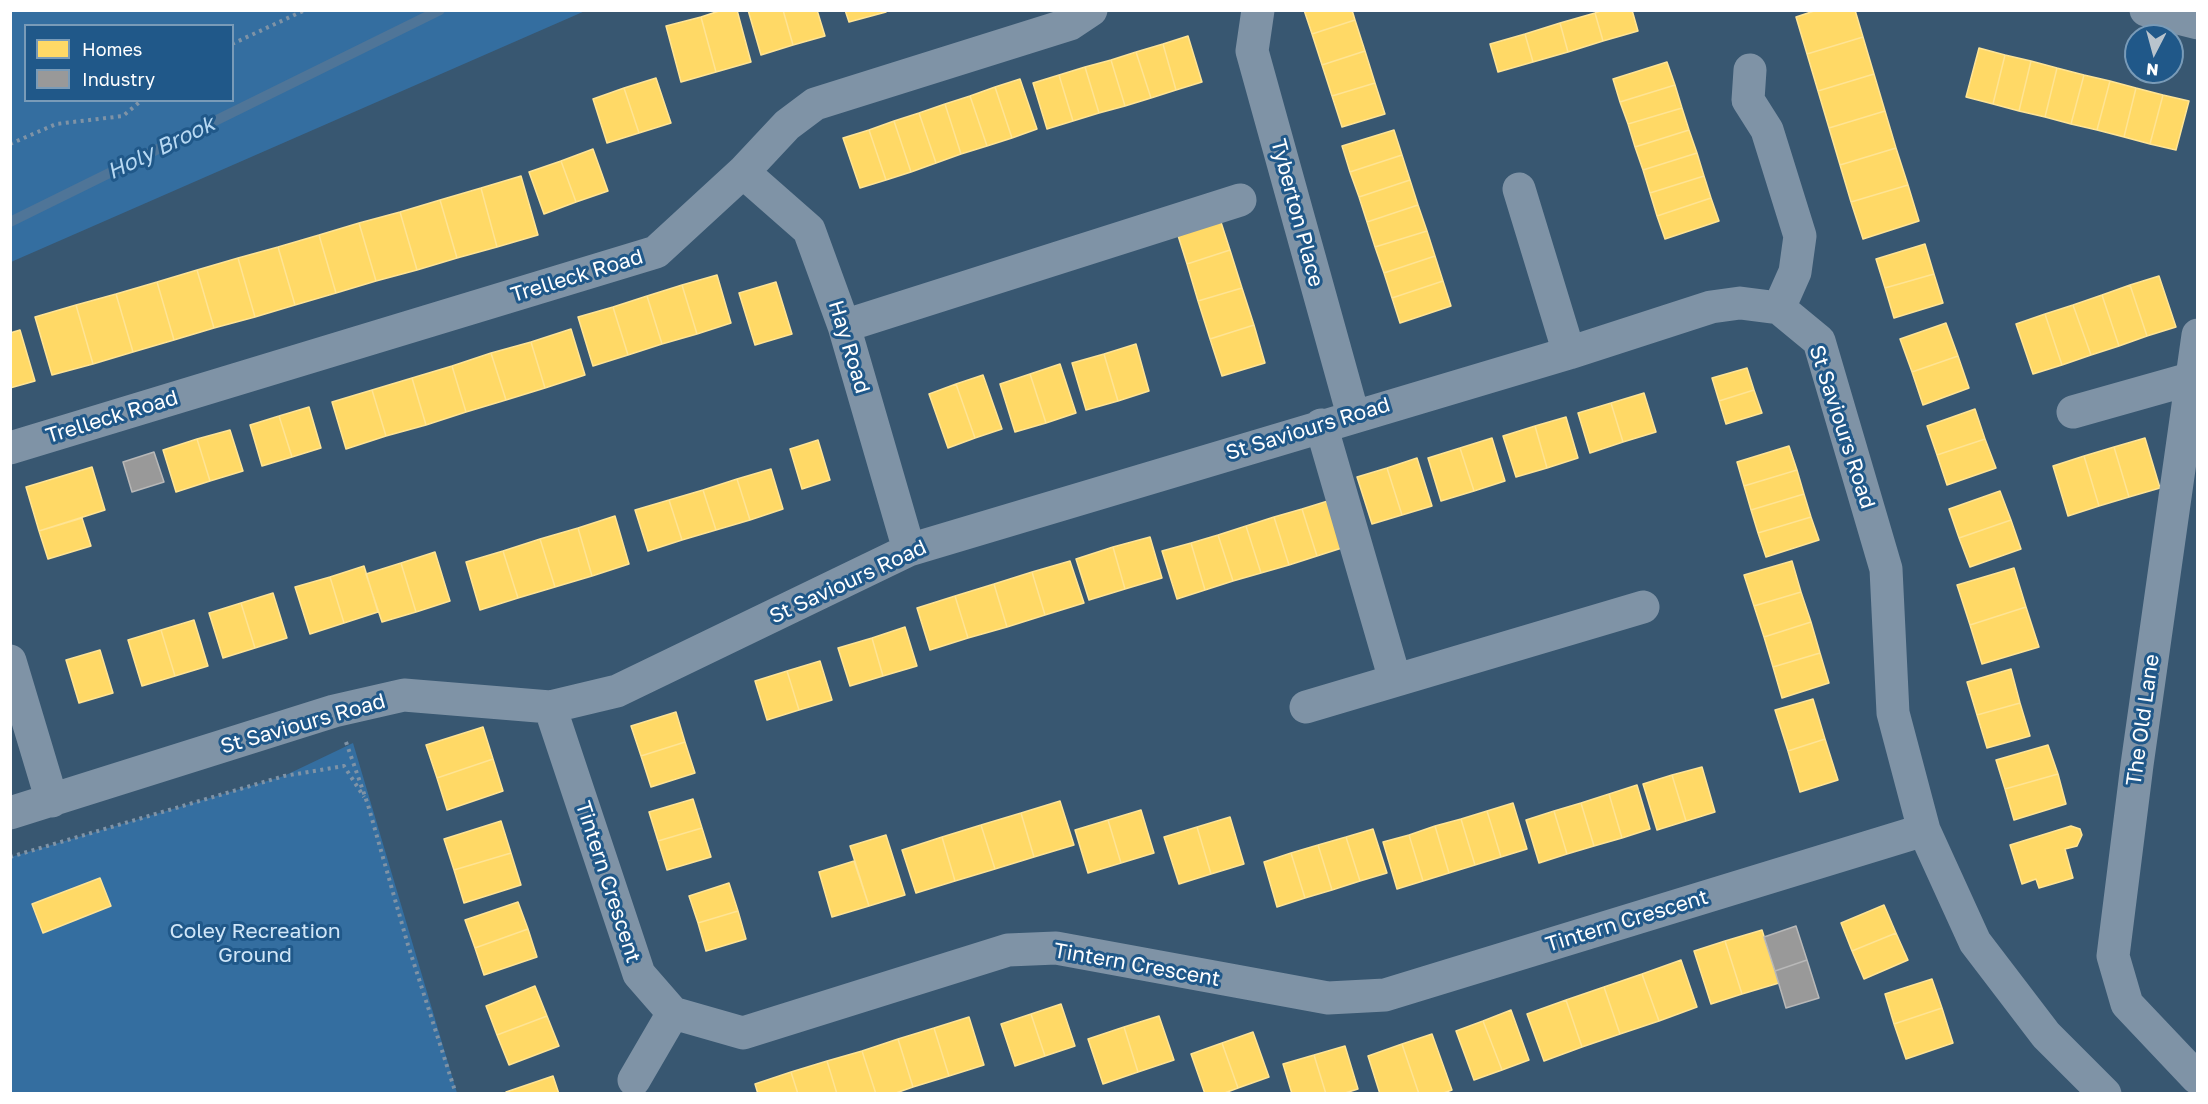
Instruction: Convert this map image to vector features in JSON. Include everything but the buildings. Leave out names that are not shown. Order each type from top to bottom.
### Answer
[{"type":"street","name":"Trelleck Road","points":[[10,448],[656,252],[743,172],[787,125],[815,104],[1070,24],[1091,10]]},
{"type":"street","name":"Tyberton Place","points":[[1258,10],[1252,51],[1353,415]]},
{"type":"street","points":[[2146,10],[2198,22]]},
{"type":"street","points":[[1750,70],[1748,100],[1767,130],[1800,236],[1796,272],[1779,308]]},
{"type":"street","name":"Hay Road","points":[[743,172],[809,230],[844,326],[909,550]]},
{"type":"street","points":[[1519,189],[1569,352]]},
{"type":"street","points":[[844,326],[1240,200]]},
{"type":"street","name":"St Saviours Road","points":[[10,813],[334,711],[404,695],[550,707],[617,691],[909,550],[1569,352],[1711,307],[1740,303],[1779,308],[1820,341],[1886,569],[1893,713],[1924,830],[1975,942],[2046,1035],[2105,1094]]},
{"type":"street","name":"The Old Lane","points":[[2197,1078],[2127,1004],[2113,956],[2190,379],[2198,335]]},
{"type":"street","points":[[2073,412],[2190,379]]},
{"type":"street","points":[[1321,425],[1395,680]]},
{"type":"street","points":[[1306,707],[1643,607]]},
{"type":"street","points":[[10,661],[52,801]]},
{"type":"street","name":"Tintern Crescent","points":[[550,707],[639,974],[673,1013],[743,1033],[1008,950],[1056,948],[1328,998],[1385,995],[1924,830]]},
{"type":"street","points":[[633,1080],[673,1013]]},
{"type":"street","points":[[2179,1094],[2197,1078]]},
{"type":"path","points":[[234,43],[305,10]]},
{"type":"path","points":[[10,144],[56,124],[123,116],[140,102]]},
{"type":"path","points":[[334,711],[369,805],[408,945],[456,1094]]},
{"type":"path","points":[[10,858],[284,776],[344,766],[369,805]]},
{"type":"green space","points":[[11,10],[585,11],[11,262]]},
{"type":"green space","name":"Coley Recreation Ground","points":[[353,743],[457,1093],[11,1094],[11,857],[284,776]]},
{"type":"waterway","name":"Holy Brook","points":[[10,222],[440,10]]}]
